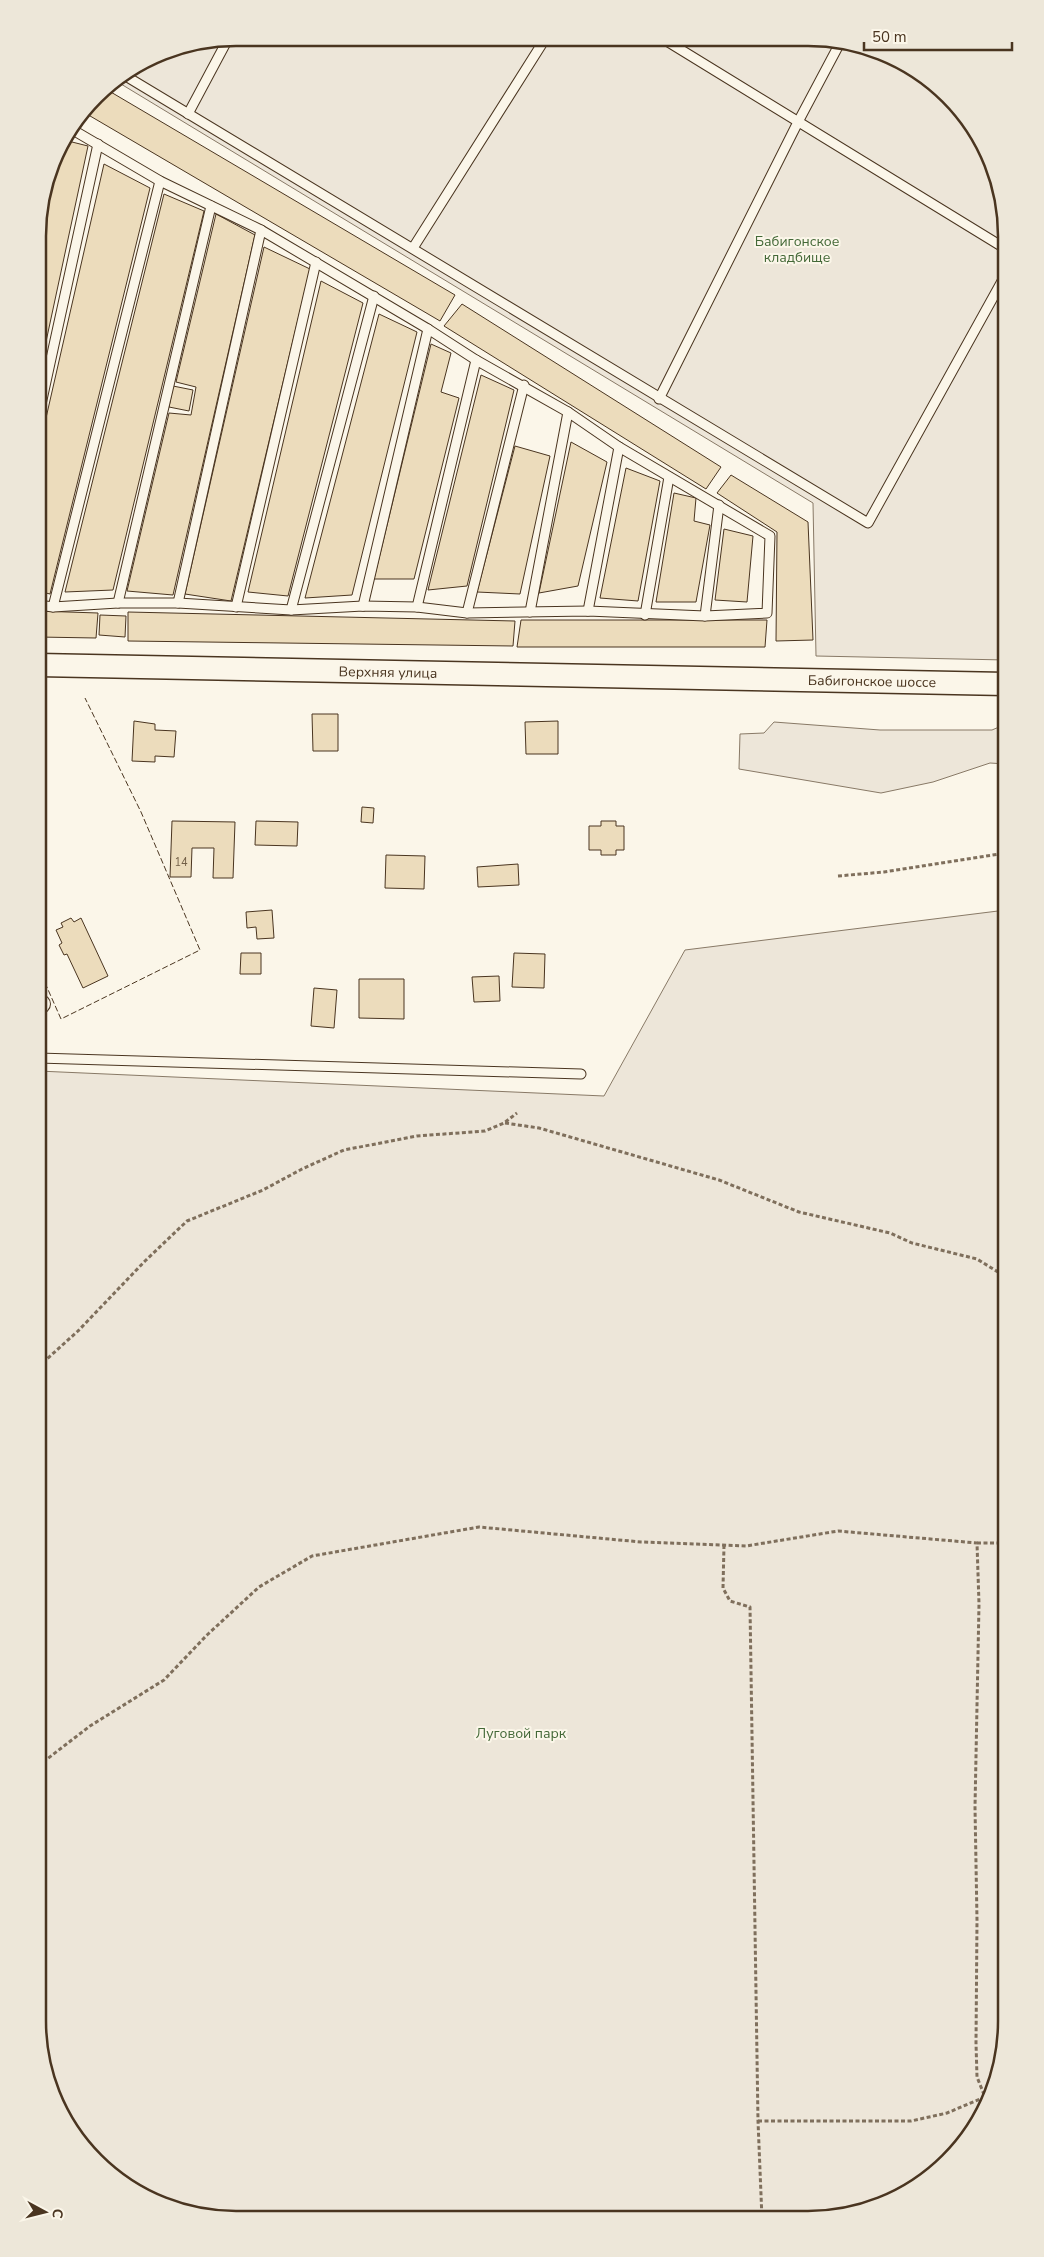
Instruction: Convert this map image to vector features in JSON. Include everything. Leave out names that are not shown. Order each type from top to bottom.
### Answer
[{"type":"street","name":"Верхняя улица","points":[[46,665],[738,679]]},
{"type":"street","name":"Бабигонское шоссе","points":[[738,679],[998,684]]},
{"type":"lane","points":[[414,248],[541,46]]},
{"type":"lane","points":[[675,46],[998,244]]},
{"type":"lane","points":[[188,114],[224,47]]},
{"type":"lane","points":[[659,399],[798,122],[837,49]]},
{"type":"lane","points":[[130,79],[414,248],[659,399],[868,523],[998,288]]},
{"type":"lane","points":[[46,606],[178,603],[291,610],[363,606],[417,607],[467,613],[588,611],[645,615],[705,616],[767,613],[770,536],[619,447],[524,385],[476,360],[316,262],[261,230],[160,181],[77,133]]},
{"type":"lane","points":[[46,381],[98,144]]},
{"type":"lane","points":[[53,607],[160,181]]},
{"type":"lane","points":[[118,603],[211,206]]},
{"type":"lane","points":[[178,603],[261,230]]},
{"type":"lane","points":[[236,607],[316,262]]},
{"type":"lane","points":[[291,610],[374,296]]},
{"type":"lane","points":[[363,606],[428,329]]},
{"type":"lane","points":[[417,607],[476,360]]},
{"type":"lane","points":[[467,613],[524,385]]},
{"type":"lane","points":[[530,612],[568,412]]},
{"type":"lane","points":[[588,611],[619,447]]},
{"type":"lane","points":[[645,615],[669,477]]},
{"type":"lane","points":[[705,616],[719,505]]},
{"type":"lane","points":[[46,1058],[581,1074]]},
{"type":"path","points":[[838,876],[884,872],[998,855]]},
{"type":"path","points":[[46,1360],[78,1331],[145,1261],[187,1221],[263,1190],[302,1169],[344,1150],[417,1136],[484,1131],[504,1122],[517,1112]]},
{"type":"path","points":[[504,1122],[539,1128],[719,1180],[799,1212],[890,1233],[912,1243],[977,1259],[998,1272]]},
{"type":"path","points":[[46,1760],[90,1726],[164,1680],[207,1635],[259,1587],[312,1556],[479,1527],[641,1542],[746,1546],[838,1530],[977,1543],[998,1543]]},
{"type":"path","points":[[977,1543],[979,1604],[975,1807],[978,1920],[976,2042],[977,2077],[983,2093]]},
{"type":"path","points":[[724,1545],[723,1588],[730,1601],[750,1607],[758,2121],[762,2211]]},
{"type":"path","points":[[758,2121],[911,2121],[947,2113],[981,2099]]},
{"type":"green space","name":"Бабигонское кладбище","points":[[237,46],[807,46],[845,50],[869,56],[913,78],[933,93],[951,111],[966,131],[988,175],[996,212],[998,237],[998,660],[816,656],[813,503],[122,85],[141,72],[175,56],[199,50]]},
{"type":"green space","points":[[774,722],[880,730],[992,730],[998,727],[998,764],[990,763],[933,782],[881,793],[739,769],[740,734],[764,733]]},
{"type":"green space","name":"Луговой парк","points":[[998,911],[998,2020],[994,2058],[988,2082],[966,2126],[951,2146],[933,2164],[913,2179],[892,2191],[869,2201],[832,2209],[807,2211],[237,2211],[199,2207],[175,2201],[131,2179],[111,2164],[93,2146],[78,2126],[66,2105],[56,2082],[48,2045],[46,2020],[46,1071],[604,1096],[685,950]]},
{"type":"building","points":[[112,93],[455,295],[440,321],[90,116]]},
{"type":"building","points":[[72,142],[88,146],[46,342],[46,237],[50,199],[56,175]]},
{"type":"building","points":[[104,164],[150,188],[50,594],[46,593],[46,418]]},
{"type":"building","points":[[164,194],[204,211],[113,590],[65,592]]},
{"type":"building","points":[[216,214],[255,235],[173,595],[127,591],[169,413],[191,415],[196,387],[176,382]]},
{"type":"building","points":[[264,247],[310,269],[231,601],[185,594]]},
{"type":"building","points":[[321,281],[363,303],[288,596],[248,592]]},
{"type":"building","points":[[462,304],[721,467],[706,489],[444,326]]},
{"type":"building","points":[[379,314],[417,332],[352,595],[305,598]]},
{"type":"building","points":[[431,344],[451,353],[441,392],[459,398],[414,579],[374,579]]},
{"type":"building","points":[[481,375],[514,390],[467,586],[428,590]]},
{"type":"building","points":[[173,386],[193,390],[189,411],[169,407]]},
{"type":"building","points":[[571,442],[607,462],[578,586],[539,593]]},
{"type":"building","points":[[515,446],[550,456],[520,594],[477,592]]},
{"type":"building","points":[[626,468],[660,481],[638,601],[600,598]]},
{"type":"building","points":[[731,475],[808,522],[813,640],[776,641],[777,532],[717,493]]},
{"type":"building","points":[[674,493],[696,498],[694,521],[710,525],[696,602],[656,602]]},
{"type":"building","points":[[724,529],[753,536],[747,602],[715,600]]},
{"type":"building","points":[[46,611],[98,613],[96,638],[46,637]]},
{"type":"building","points":[[128,612],[515,621],[513,646],[128,641]]},
{"type":"building","points":[[100,615],[126,616],[125,637],[99,635]]},
{"type":"building","points":[[521,620],[767,620],[765,647],[517,647]]},
{"type":"building","points":[[312,714],[338,714],[338,751],[313,751]]},
{"type":"building","points":[[134,721],[155,724],[155,730],[176,731],[174,757],[155,756],[155,762],[132,761]]},
{"type":"building","points":[[558,721],[558,754],[526,754],[525,722]]},
{"type":"building","points":[[362,807],[374,808],[373,823],[361,822]]},
{"type":"building","points":[[172,821],[235,822],[233,878],[213,878],[214,848],[192,848],[191,877],[170,877]]},
{"type":"building","points":[[256,821],[298,822],[297,846],[255,845]]},
{"type":"building","points":[[601,821],[616,821],[616,826],[624,826],[624,850],[616,850],[616,855],[601,855],[601,850],[589,850],[589,826],[601,826]]},
{"type":"building","points":[[386,855],[425,856],[424,889],[385,888]]},
{"type":"building","points":[[518,864],[519,885],[478,887],[477,867]]},
{"type":"building","points":[[272,910],[274,938],[257,939],[256,927],[247,928],[246,912]]},
{"type":"building","points":[[71,918],[74,922],[81,918],[108,976],[83,988],[67,954],[64,955],[59,945],[62,943],[56,930],[63,927],[61,923]]},
{"type":"building","points":[[241,953],[261,953],[261,974],[240,974]]},
{"type":"building","points":[[514,953],[545,954],[544,988],[512,987]]},
{"type":"building","points":[[499,976],[500,1001],[474,1002],[472,977]]},
{"type":"building","points":[[359,979],[404,979],[404,1019],[359,1018]]},
{"type":"building","points":[[314,988],[337,990],[334,1028],[311,1026]]},
{"type":"fence","points":[[46,985],[61,1019],[200,950],[141,812],[85,698]]}]
